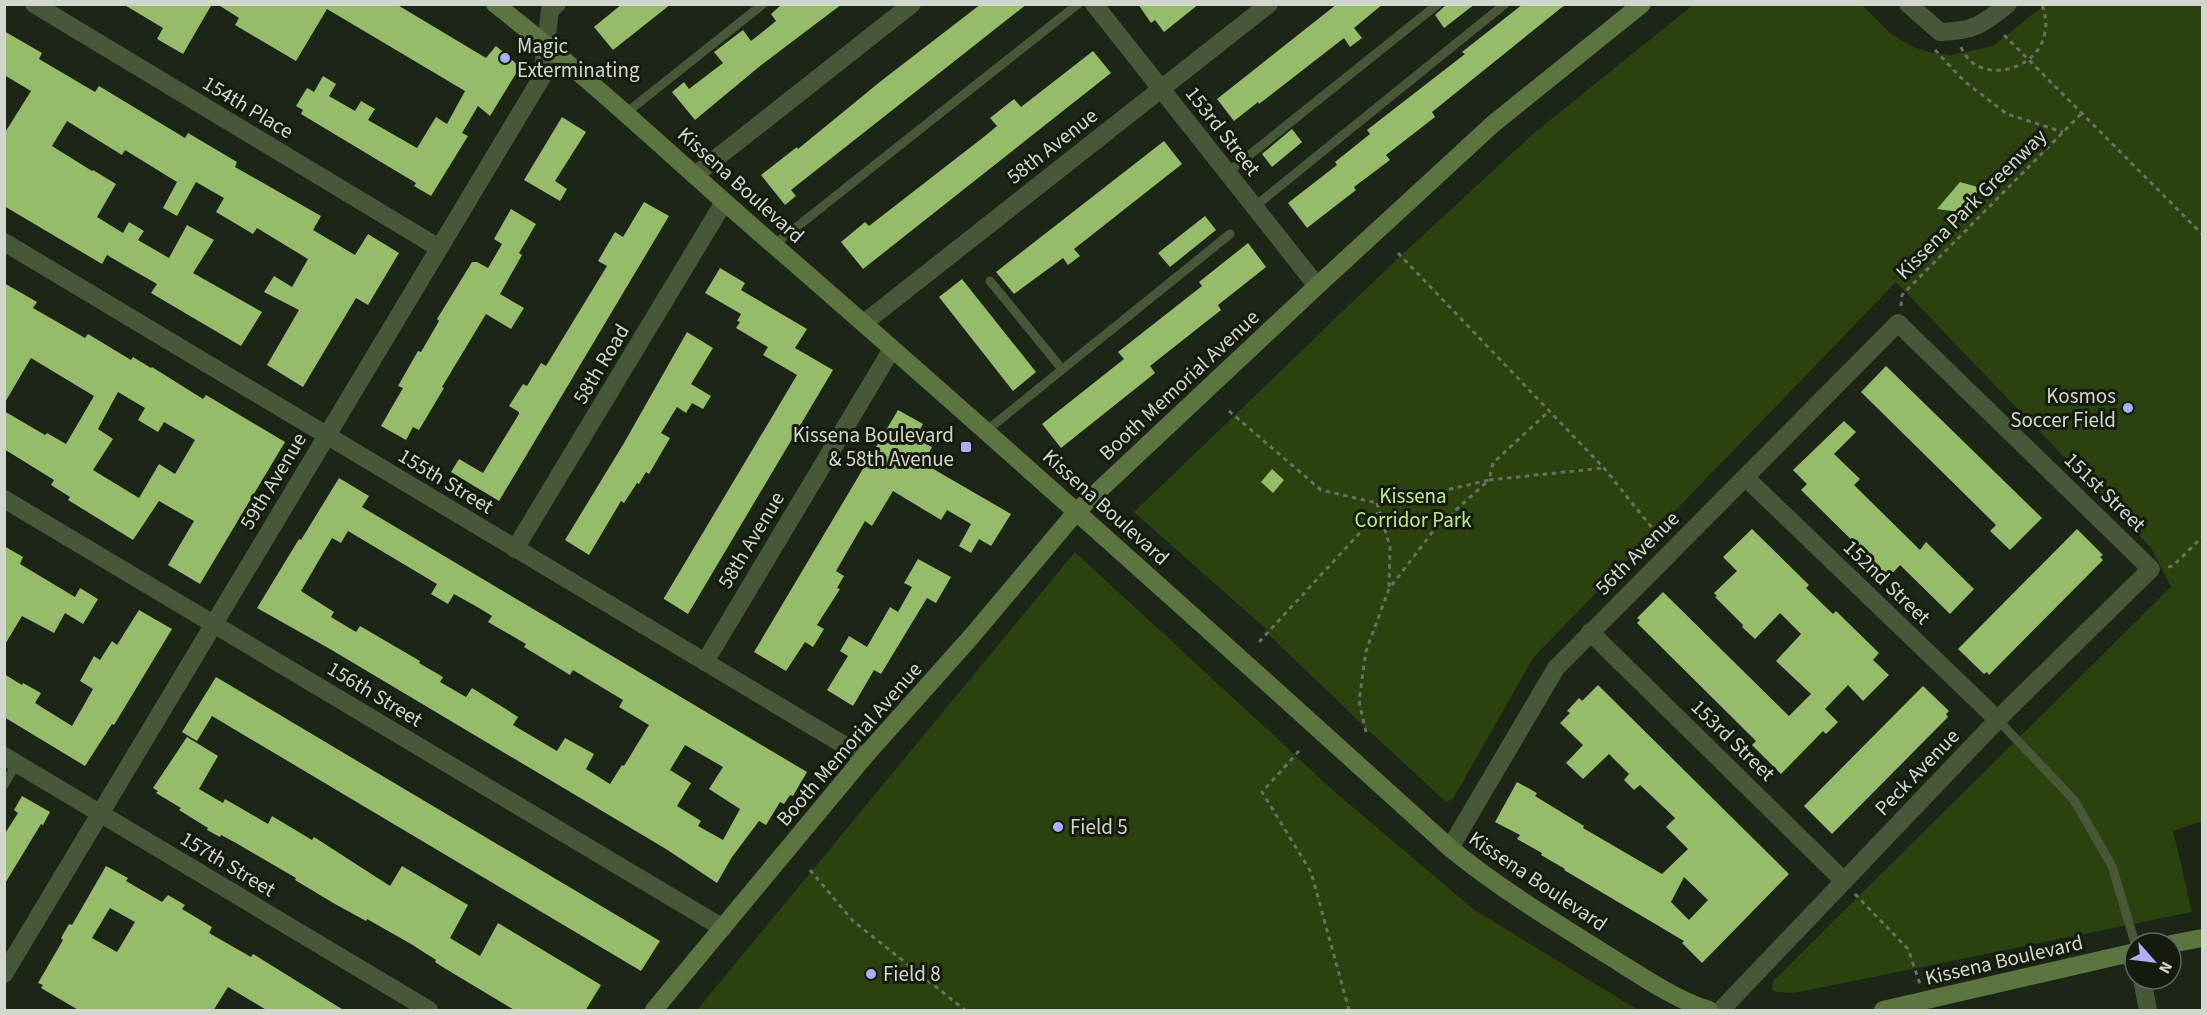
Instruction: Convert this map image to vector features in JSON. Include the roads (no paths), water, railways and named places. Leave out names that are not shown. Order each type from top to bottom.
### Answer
[{"type":"main road","name":"Kissena Boulevard","points":[[495,4],[626,113],[724,202],[1077,511],[1450,848],[1487,878],[1605,953],[1697,1007],[1709,1011]]},
{"type":"main road","name":"Booth Memorial Avenue","points":[[654,1011],[864,757],[971,637],[1077,511],[1493,124],[1642,4]]},
{"type":"main road","points":[[2183,942],[2202,938]]},
{"type":"main road","name":"Kissena Boulevard","points":[[1883,1011],[1925,1006],[2123,955]]},
{"type":"street","name":"154th Place","points":[[34,4],[439,248]]},
{"type":"street","name":"59th Avenue","points":[[4,974],[542,77],[550,10],[557,4]]},
{"type":"street","points":[[695,175],[912,4]]},
{"type":"street","name":"58th Avenue","points":[[864,323],[1269,4]]},
{"type":"street","points":[[1908,4],[1944,38],[1982,25],[2008,4]]},
{"type":"street","name":"153rd Street","points":[[1094,5],[1317,286]]},
{"type":"street","name":"58th Road","points":[[515,549],[724,202]]},
{"type":"street","name":"155th Street","points":[[4,242],[864,757]]},
{"type":"street","name":"56th Avenue","points":[[1450,848],[1556,668],[1898,323]]},
{"type":"street","name":"151st Street","points":[[1898,323],[2151,568]]},
{"type":"street","name":"58th Avenue","points":[[705,662],[892,349]]},
{"type":"street","name":"152nd Street","points":[[1745,477],[1998,720]]},
{"type":"street","name":"156th Street","points":[[4,499],[723,928]]},
{"type":"street","name":"Peck Avenue","points":[[1721,1011],[1998,720],[2151,568]]},
{"type":"street","name":"153rd Street","points":[[1590,632],[1844,881]]},
{"type":"street","name":"157th Street","points":[[11,759],[429,1011]]},
{"type":"street","points":[[2144,991],[2148,1011]]},
{"type":"lane","points":[[626,113],[764,4]]},
{"type":"lane","points":[[774,245],[1078,4]]},
{"type":"lane","points":[[1227,172],[1438,4]]},
{"type":"lane","points":[[1254,207],[1505,4]]},
{"type":"lane","points":[[986,431],[1230,234]]},
{"type":"lane","points":[[990,281],[1062,369]]},
{"type":"lane","points":[[1998,720],[2074,800],[2112,866],[2131,931]]},
{"type":"lane","points":[[4,785],[11,759]]},
{"type":"place","name":"Magic Exterminating","points":[[505,58]]},
{"type":"place","name":"Kosmos Soccer Field","points":[[2128,408]]},
{"type":"place","name":"Kissena Boulevard & 58th Avenue","points":[[966,447]]},
{"type":"place","name":"Field 5","points":[[1058,827]]},
{"type":"place","name":"Field 8","points":[[871,974]]},
{"type":"park label","name":"Kissena Corridor Park","points":[[1413,508]]}]
